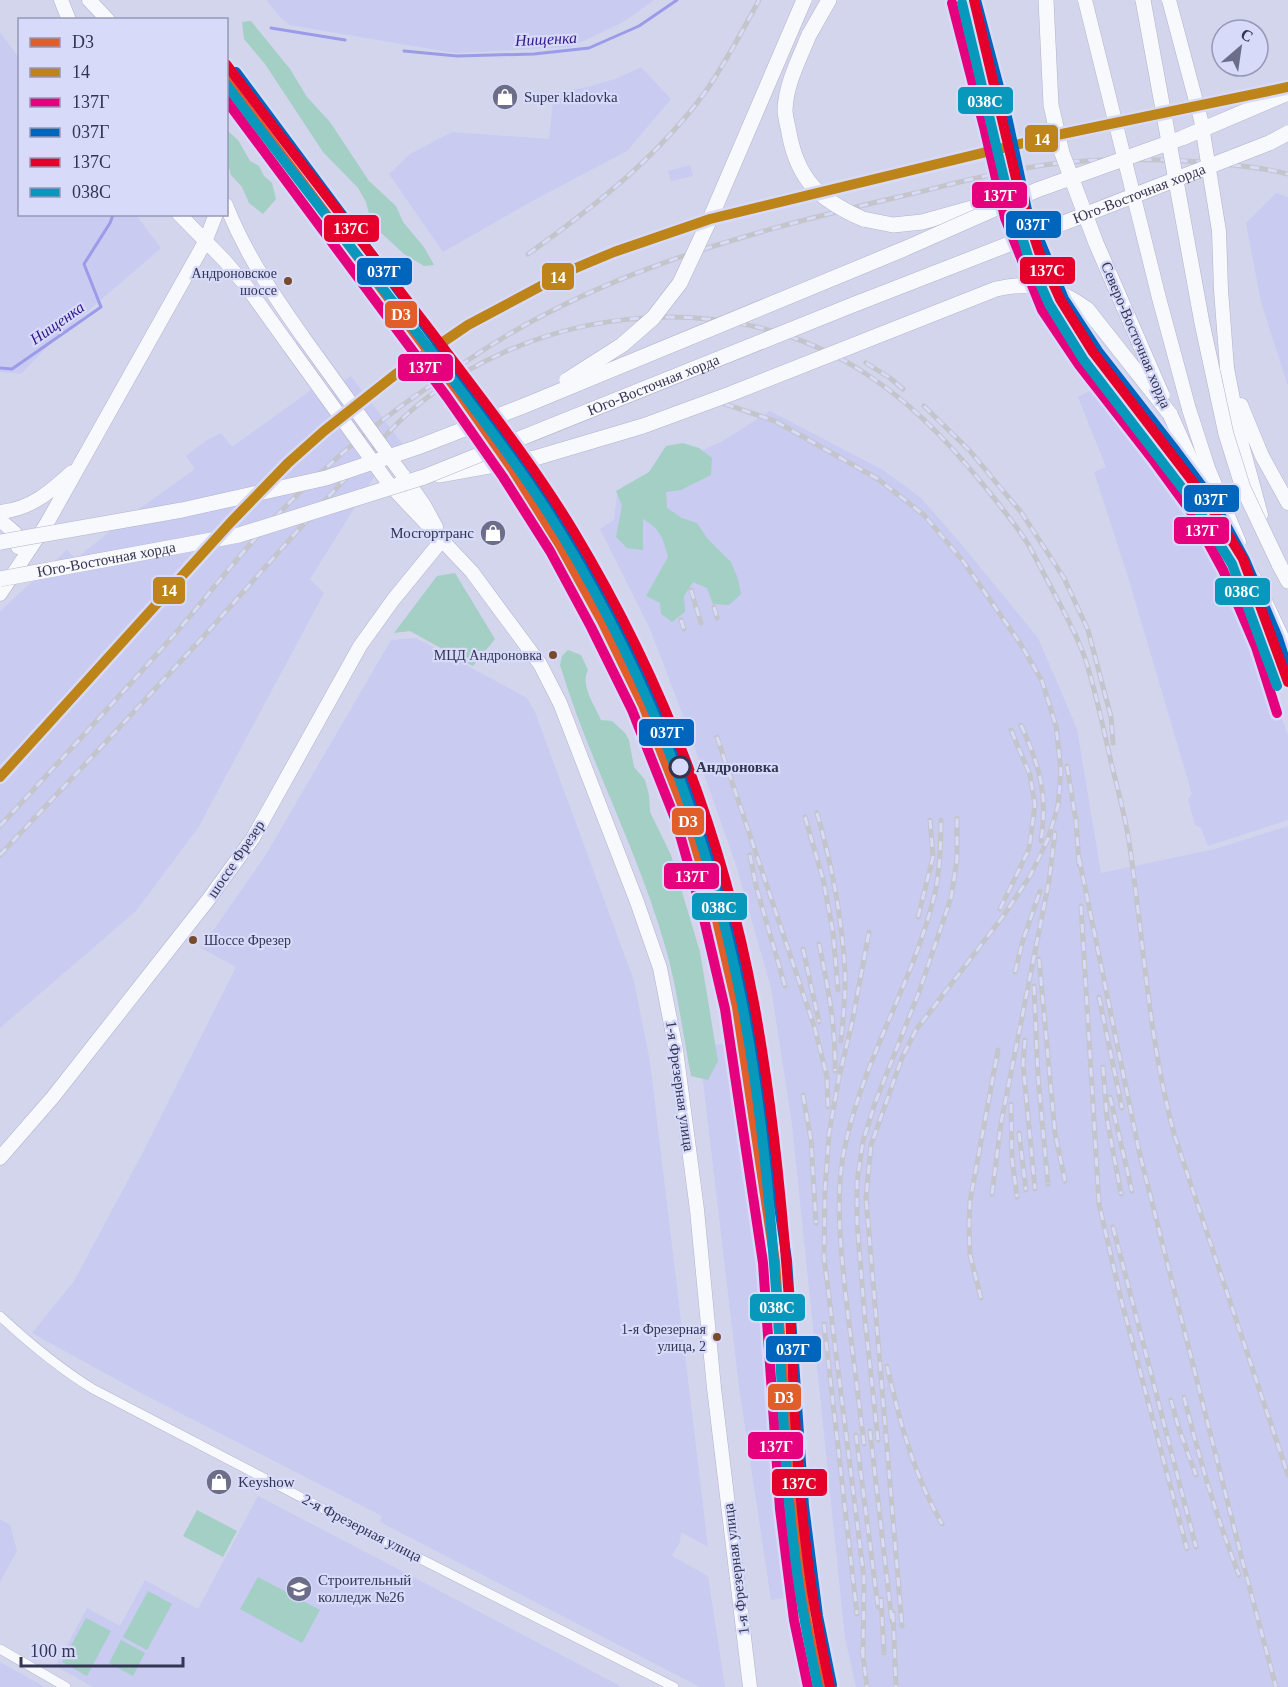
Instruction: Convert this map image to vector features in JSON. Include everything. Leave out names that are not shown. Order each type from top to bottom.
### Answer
[{"type":"main road","points":[[526,405],[622,345],[653,318],[680,283],[804,0]]},
{"type":"main road","points":[[829,0],[809,36],[792,75],[785,111],[792,150],[809,184],[836,207],[863,219],[893,225],[922,222],[1037,190],[1182,138],[1288,93]]},
{"type":"main road","name":"Северо-Восточная хорда","points":[[1046,0],[1051,105],[1062,153],[1096,243],[1209,501],[1254,579],[1288,651]]},
{"type":"main road","points":[[1143,0],[1202,323],[1226,434],[1242,488],[1288,581]]},
{"type":"main road","name":"Юго-Восточная хорда","points":[[0,579],[239,535],[424,477],[861,302],[1258,147],[1288,133]]},
{"type":"main road","name":"Юго-Восточная хорда","points":[[0,542],[182,510],[326,478],[418,447],[526,405],[904,249],[1037,190]]},
{"type":"main road","points":[[424,477],[535,458],[644,426],[1014,285],[1034,285],[1054,290],[1071,297],[1087,309],[1170,414]]},
{"type":"street","points":[[61,0],[68,18]]},
{"type":"street","points":[[89,0],[106,18]]},
{"type":"street","points":[[1085,0],[1189,409],[1209,468],[1254,579]]},
{"type":"street","points":[[1169,0],[1201,120],[1218,220],[1224,346],[1240,441],[1262,517],[1279,564]]},
{"type":"street","name":"1-я Фрезерная улица","points":[[228,210],[246,250],[272,293],[424,505],[442,540]]},
{"type":"street","name":"1-я Фрезерная улица","points":[[181,216],[247,287],[389,484],[472,572],[514,627],[548,678],[560,703],[637,902],[660,968],[676,1050],[694,1187],[714,1388],[750,1687]]},
{"type":"street","points":[[0,594],[47,523],[82,462],[206,242],[215,216]]},
{"type":"street","points":[[1227,368],[1262,456],[1288,503]]},
{"type":"street","points":[[0,512],[29,506],[51,492],[82,462]]},
{"type":"street","points":[[0,520],[8,525],[18,540],[19,550],[15,570]]},
{"type":"street","name":"шоссе Фрезер","points":[[0,1158],[53,1097],[208,900],[253,837],[360,646],[393,600],[442,540]]},
{"type":"street","name":"2-я Фрезерная улица","points":[[0,1316],[52,1361],[93,1389],[674,1687]]},
{"type":"street","points":[[0,1649],[66,1687]]},
{"type":"shaded area","points":[[266,0],[654,0],[625,21],[571,47],[455,53],[289,25]]},
{"type":"shaded area","points":[[0,32],[18,57],[18,216],[137,216],[161,248],[51,343],[21,374],[0,372]]},
{"type":"shaded area","points":[[641,67],[671,99],[627,151],[443,252],[389,174],[410,154],[452,132],[549,139],[554,93],[588,87],[618,78]]},
{"type":"shaded area","points":[[690,165],[693,176],[671,181],[668,171]]},
{"type":"shaded area","points":[[1276,193],[1288,197],[1288,386],[1261,302],[1246,223]]},
{"type":"shaded area","points":[[351,376],[404,446],[375,475],[310,579],[324,593],[198,828],[136,911],[0,1028],[0,611],[67,550],[76,559],[121,522],[195,469],[186,456],[207,440],[221,433],[232,447],[311,390],[318,399]]},
{"type":"shaded area","points":[[1099,386],[1170,476],[1222,560],[1253,635],[1288,736],[1288,820],[1208,846],[1201,828],[1195,825],[1188,800],[1192,794],[1128,577],[1094,472],[1106,467],[1078,397]]},
{"type":"shaded area","points":[[770,411],[883,470],[921,498],[1038,638],[1077,729],[1101,873],[1215,849],[1288,826],[1288,1687],[856,1687],[845,1638],[792,1124],[771,988],[736,865],[687,726],[650,629],[600,529],[614,520],[617,495],[667,466],[721,442]]},
{"type":"shaded area","points":[[416,638],[527,698],[535,712],[634,981],[650,1062],[708,1547],[681,1532],[680,1542],[672,1556],[708,1576],[725,1687],[700,1687],[380,1522],[382,1516],[141,1393],[32,1333],[74,1281],[141,1156],[236,967],[201,948],[265,856],[391,640]]},
{"type":"shaded area","points":[[730,1043],[758,1230],[754,1232],[766,1330],[789,1597],[771,1600],[739,1387],[699,1047]]},
{"type":"shaded area","points":[[258,1496],[622,1687],[93,1687],[56,1666],[87,1608],[120,1626],[145,1580],[198,1609]]},
{"type":"shaded area","points":[[0,1519],[10,1525],[17,1551],[0,1582]]},
{"type":"shaded area","points":[[0,1662],[45,1687],[0,1687]]},
{"type":"green space","points":[[251,21],[290,69],[307,97],[330,122],[369,181],[396,206],[403,222],[424,247],[434,265],[424,266],[404,254],[379,231],[370,218],[366,202],[358,188],[323,152],[265,64],[244,39],[242,22]]},
{"type":"green space","points":[[228,131],[238,140],[250,161],[259,166],[264,176],[272,183],[276,199],[263,214],[249,203],[242,187],[231,175],[228,165]]},
{"type":"green space","points":[[683,443],[699,448],[712,458],[711,475],[681,490],[666,492],[667,508],[682,518],[697,523],[707,538],[731,562],[741,594],[729,605],[713,604],[707,588],[693,582],[684,596],[685,612],[672,622],[661,614],[660,603],[646,596],[668,557],[662,539],[657,530],[643,519],[643,550],[627,548],[616,537],[622,506],[616,491],[649,472],[666,446]]},
{"type":"green space","points":[[455,573],[495,639],[473,666],[410,631],[394,633],[437,576]]},
{"type":"green space","points":[[568,650],[581,655],[588,670],[587,688],[601,720],[612,721],[629,740],[634,767],[645,780],[650,812],[671,855],[700,952],[718,1061],[708,1080],[691,1076],[673,977],[654,910],[585,736],[560,665],[562,656]]},
{"type":"green space","points":[[197,1510],[237,1531],[223,1557],[183,1536]]},
{"type":"green space","points":[[258,1577],[320,1610],[302,1643],[240,1609]]},
{"type":"green space","points":[[148,1591],[172,1604],[147,1650],[123,1637]]},
{"type":"green space","points":[[86,1618],[111,1631],[87,1676],[62,1662]]},
{"type":"green space","points":[[121,1640],[145,1653],[133,1676],[109,1663]]},
{"type":"waterway","name":"Нищенка","points":[[404,51],[457,56],[534,54],[589,48],[639,26],[677,0]]},
{"type":"waterway","name":"Нищенка","points":[[271,28],[345,40]]},
{"type":"waterway","name":"Нищенка","points":[[0,368],[12,369],[101,307],[84,264],[113,216]]},
{"type":"railway","points":[[528,254],[624,180],[667,138],[706,91],[759,0]]},
{"type":"railway","points":[[446,376],[496,342],[549,312],[604,286],[660,264],[776,228],[960,182],[1048,164],[1114,159],[1203,162],[1288,174]]},
{"type":"railway","points":[[0,855],[187,655],[389,432],[404,417],[452,380],[506,351],[564,331],[625,320],[686,317],[747,325],[805,342],[860,370],[878,382],[910,407],[954,450],[1028,544],[1078,640],[1093,684],[1126,826],[1153,1030],[1166,1102],[1175,1137],[1288,1475]]},
{"type":"railway","points":[[866,363],[903,389]]},
{"type":"railway","points":[[0,826],[174,635],[274,518],[320,473],[368,432],[445,376]]},
{"type":"railway","points":[[725,404],[775,421],[878,479],[924,515],[963,561],[1020,643],[1042,681],[1056,726],[1061,771],[1058,806],[1048,839],[1030,876],[1004,915],[916,1030],[902,1058],[871,1145],[866,1198],[902,1626]]},
{"type":"railway","points":[[924,406],[970,451],[1021,512],[1064,578],[1088,630],[1111,717],[1113,743]]},
{"type":"railway","points":[[691,590],[701,623]]},
{"type":"railway","points":[[714,607],[717,618]]},
{"type":"railway","points":[[681,620],[684,629]]},
{"type":"railway","points":[[1021,725],[1041,781],[1044,809],[1041,841]]},
{"type":"railway","points":[[1000,909],[1029,849],[1035,805],[1030,775],[1011,730]]},
{"type":"railway","points":[[717,737],[815,1029],[827,1077],[828,1107]]},
{"type":"railway","points":[[1067,766],[1076,821],[1079,864]]},
{"type":"railway","points":[[817,813],[832,872],[844,952],[845,980],[841,1041]]},
{"type":"railway","points":[[805,817],[823,879],[833,932],[838,990]]},
{"type":"railway","points":[[878,1440],[857,1222],[857,1182],[863,1141],[875,1103],[919,992],[951,898],[957,859],[957,818]]},
{"type":"railway","points":[[918,917],[933,857],[930,820]]},
{"type":"railway","points":[[864,1444],[841,1251],[840,1175],[847,1137],[866,1075],[916,955],[935,893],[941,820]]},
{"type":"railway","points":[[992,1194],[1001,1123],[1049,881],[1055,833]]},
{"type":"railway","points":[[750,855],[756,886],[785,986]]},
{"type":"railway","points":[[1079,858],[1139,1151],[1276,1687]]},
{"type":"railway","points":[[1015,972],[1040,891]]},
{"type":"railway","points":[[1081,906],[1099,1204],[1121,1299],[1187,1549]]},
{"type":"railway","points":[[863,1656],[864,1578],[824,1257],[829,1134],[869,932]]},
{"type":"railway","points":[[819,944],[833,1023],[835,1071]]},
{"type":"railway","points":[[803,949],[819,1022]]},
{"type":"railway","points":[[1039,959],[1055,1133],[1065,1181]]},
{"type":"railway","points":[[1034,986],[1038,1077],[1048,1184]]},
{"type":"railway","points":[[1099,997],[1122,1108]]},
{"type":"railway","points":[[1025,1040],[1023,1064],[1035,1189]]},
{"type":"railway","points":[[981,1298],[970,1255],[970,1201],[998,1050]]},
{"type":"railway","points":[[1103,1067],[1107,1119],[1121,1194]]},
{"type":"railway","points":[[803,1095],[811,1140],[816,1223]]},
{"type":"railway","points":[[1110,1097],[1132,1191]]},
{"type":"railway","points":[[1011,1104],[1012,1159],[1017,1197]]},
{"type":"railway","points":[[1019,1133],[1026,1190]]},
{"type":"railway","points":[[1113,1227],[1196,1547]]},
{"type":"railway","points":[[824,1324],[857,1614]]},
{"type":"railway","points":[[887,1366],[902,1427],[915,1467],[942,1524]]},
{"type":"railway","points":[[1184,1397],[1208,1487],[1239,1575]]},
{"type":"railway","points":[[1171,1400],[1196,1475]]},
{"type":"railway","points":[[870,1431],[892,1622]]},
{"type":"railway","points":[[856,1435],[878,1607]]},
{"type":"railway","points":[[881,1599],[884,1653]]},
{"type":"railway","points":[[893,1613],[896,1687]]},
{"type":"railway","points":[[862,1649],[867,1687]]},
{"type":"transit line","name":"137С","points":[[974,0],[1018,187],[1039,252],[1060,299],[1093,352],[1206,499],[1243,559],[1288,682]]},
{"type":"transit line","name":"037Г","points":[[976,0],[1008,121],[1027,210],[1064,299],[1098,351],[1213,501],[1245,560],[1278,638],[1288,669]]},
{"type":"transit line","name":"137Г","points":[[952,3],[1005,218],[1042,310],[1079,365],[1192,513],[1223,570],[1256,647],[1277,713]]},
{"type":"transit line","name":"038С","points":[[962,3],[1007,191],[1028,256],[1049,304],[1083,359],[1196,506],[1232,564],[1277,686]]},
{"type":"transit line","name":"137С","points":[[228,67],[433,334],[557,504],[605,585],[634,642],[685,759],[725,879],[741,941],[761,1042],[772,1119],[784,1236],[798,1459],[808,1564],[830,1687]]},
{"type":"transit line","name":"037Г","points":[[236,72],[467,383],[523,463],[570,539],[613,616],[654,700],[698,813],[728,913],[749,1005],[787,1260],[804,1506],[818,1616],[832,1685]]},
{"type":"transit line","name":"D3","points":[[228,83],[457,390],[513,470],[560,545],[602,621],[643,705],[687,817],[716,916],[737,1007],[775,1262],[792,1507],[806,1618],[820,1687]]},
{"type":"transit line","name":"038С","points":[[228,87],[482,419],[548,513],[594,592],[623,648],[673,763],[713,882],[729,942],[749,1043],[769,1201],[786,1462],[796,1566],[818,1687]]},
{"type":"transit line","name":"14","points":[[0,777],[230,523],[288,463],[324,431],[396,374],[468,325],[571,270],[614,252],[710,219],[1057,135],[1288,87]]},
{"type":"transit line","name":"137Г","points":[[228,103],[447,397],[503,477],[550,551],[632,710],[676,821],[704,919],[725,1009],[763,1263],[780,1509],[794,1620],[808,1687]]},
{"type":"place","name":"Super kladovka","points":[[505,97]]},
{"type":"place","name":"Андроновское шоссе","points":[[288,281]]},
{"type":"place","name":"Мосгортранс","points":[[493,533]]},
{"type":"place","name":"МЦД Андроновка","points":[[553,655]]},
{"type":"place","name":"Андроновка","points":[[680,767]]},
{"type":"place","name":"Шоссе Фрезер","points":[[193,940]]},
{"type":"place","name":"1-я Фрезерная улица, 2","points":[[717,1337]]},
{"type":"place","name":"Keyshow","points":[[219,1482]]},
{"type":"place","name":"Строительный колледж №26","points":[[299,1589]]}]
